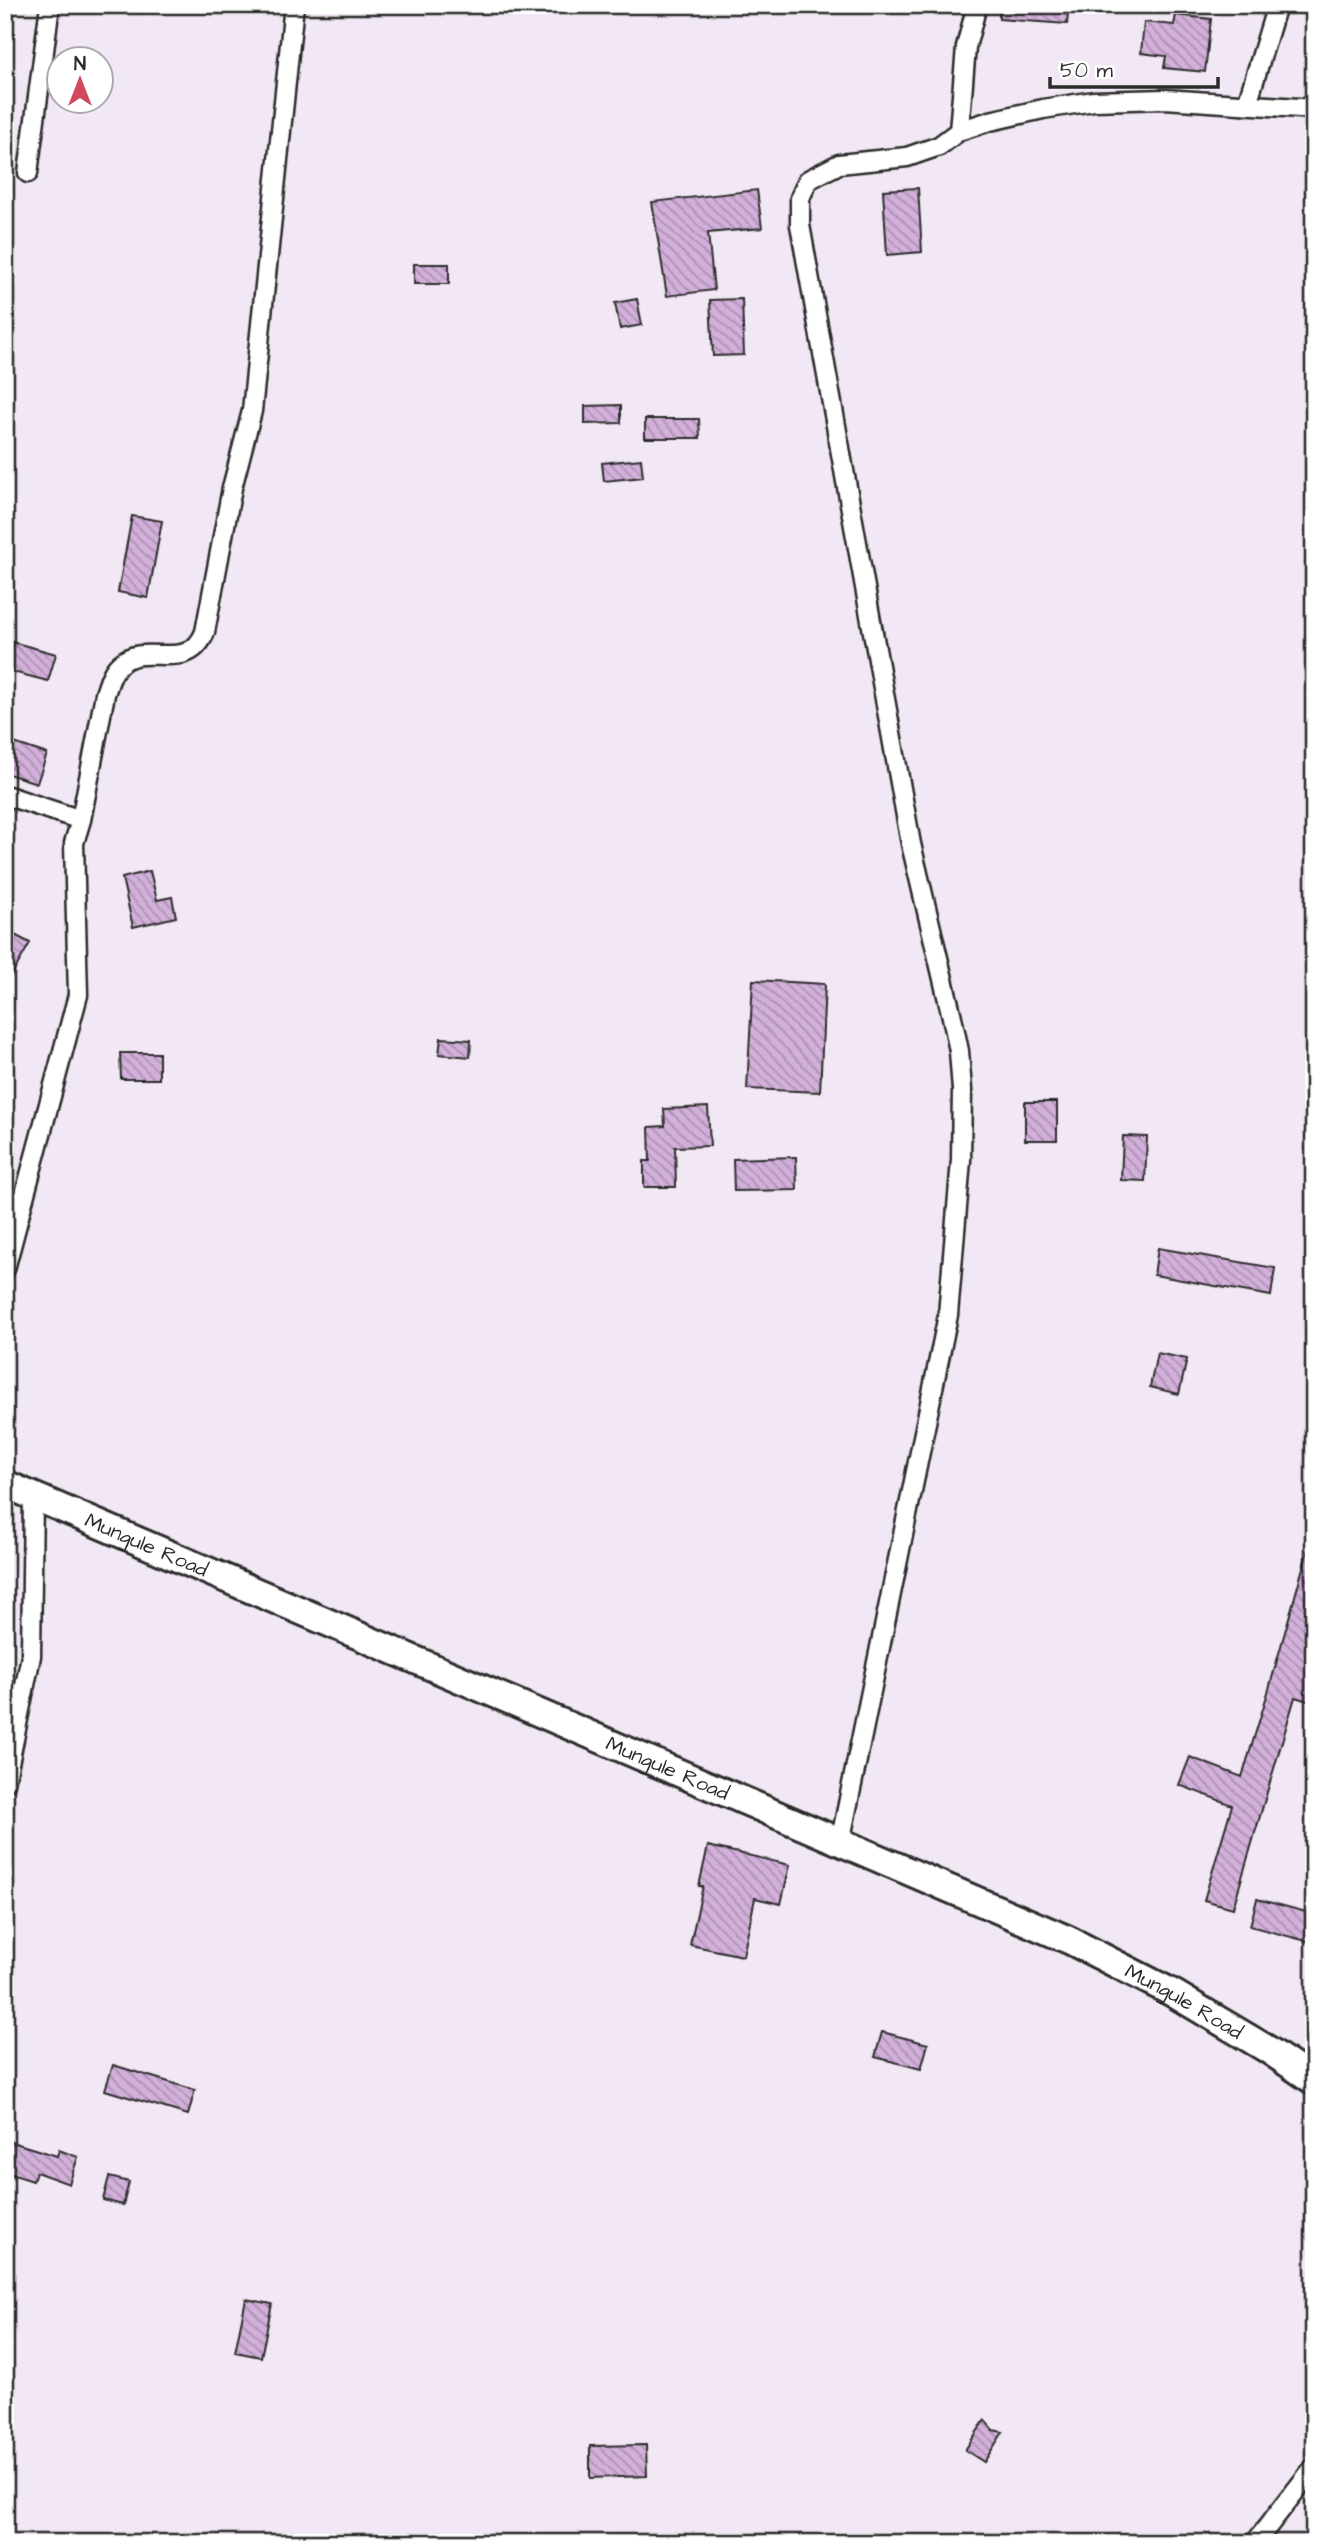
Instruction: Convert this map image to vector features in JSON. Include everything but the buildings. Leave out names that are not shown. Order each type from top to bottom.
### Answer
[{"type":"street","points":[[28,173],[50,5]]},
{"type":"street","points":[[5,1269],[78,995],[74,843],[81,820],[105,694],[111,675],[121,663],[136,657],[190,652],[200,645],[205,632],[232,488],[252,411],[294,5]]},
{"type":"street","points":[[959,131],[966,47],[977,5]]},
{"type":"street","points":[[1247,104],[1277,5]]},
{"type":"street","points":[[840,1843],[948,1315],[961,1160],[962,1090],[952,1017],[911,844],[800,225],[800,198],[808,180],[839,164],[907,157],[939,146],[959,131],[1043,109],[1094,102],[1165,99],[1314,108]]},
{"type":"street","points":[[5,795],[81,820]]},
{"type":"street","name":"Mungule Road","points":[[5,1484],[1092,1951],[1171,1992],[1268,2049],[1314,2081]]},
{"type":"street","points":[[5,1783],[31,1656],[33,1496]]},
{"type":"street","points":[[1255,2543],[1314,2467]]}]
